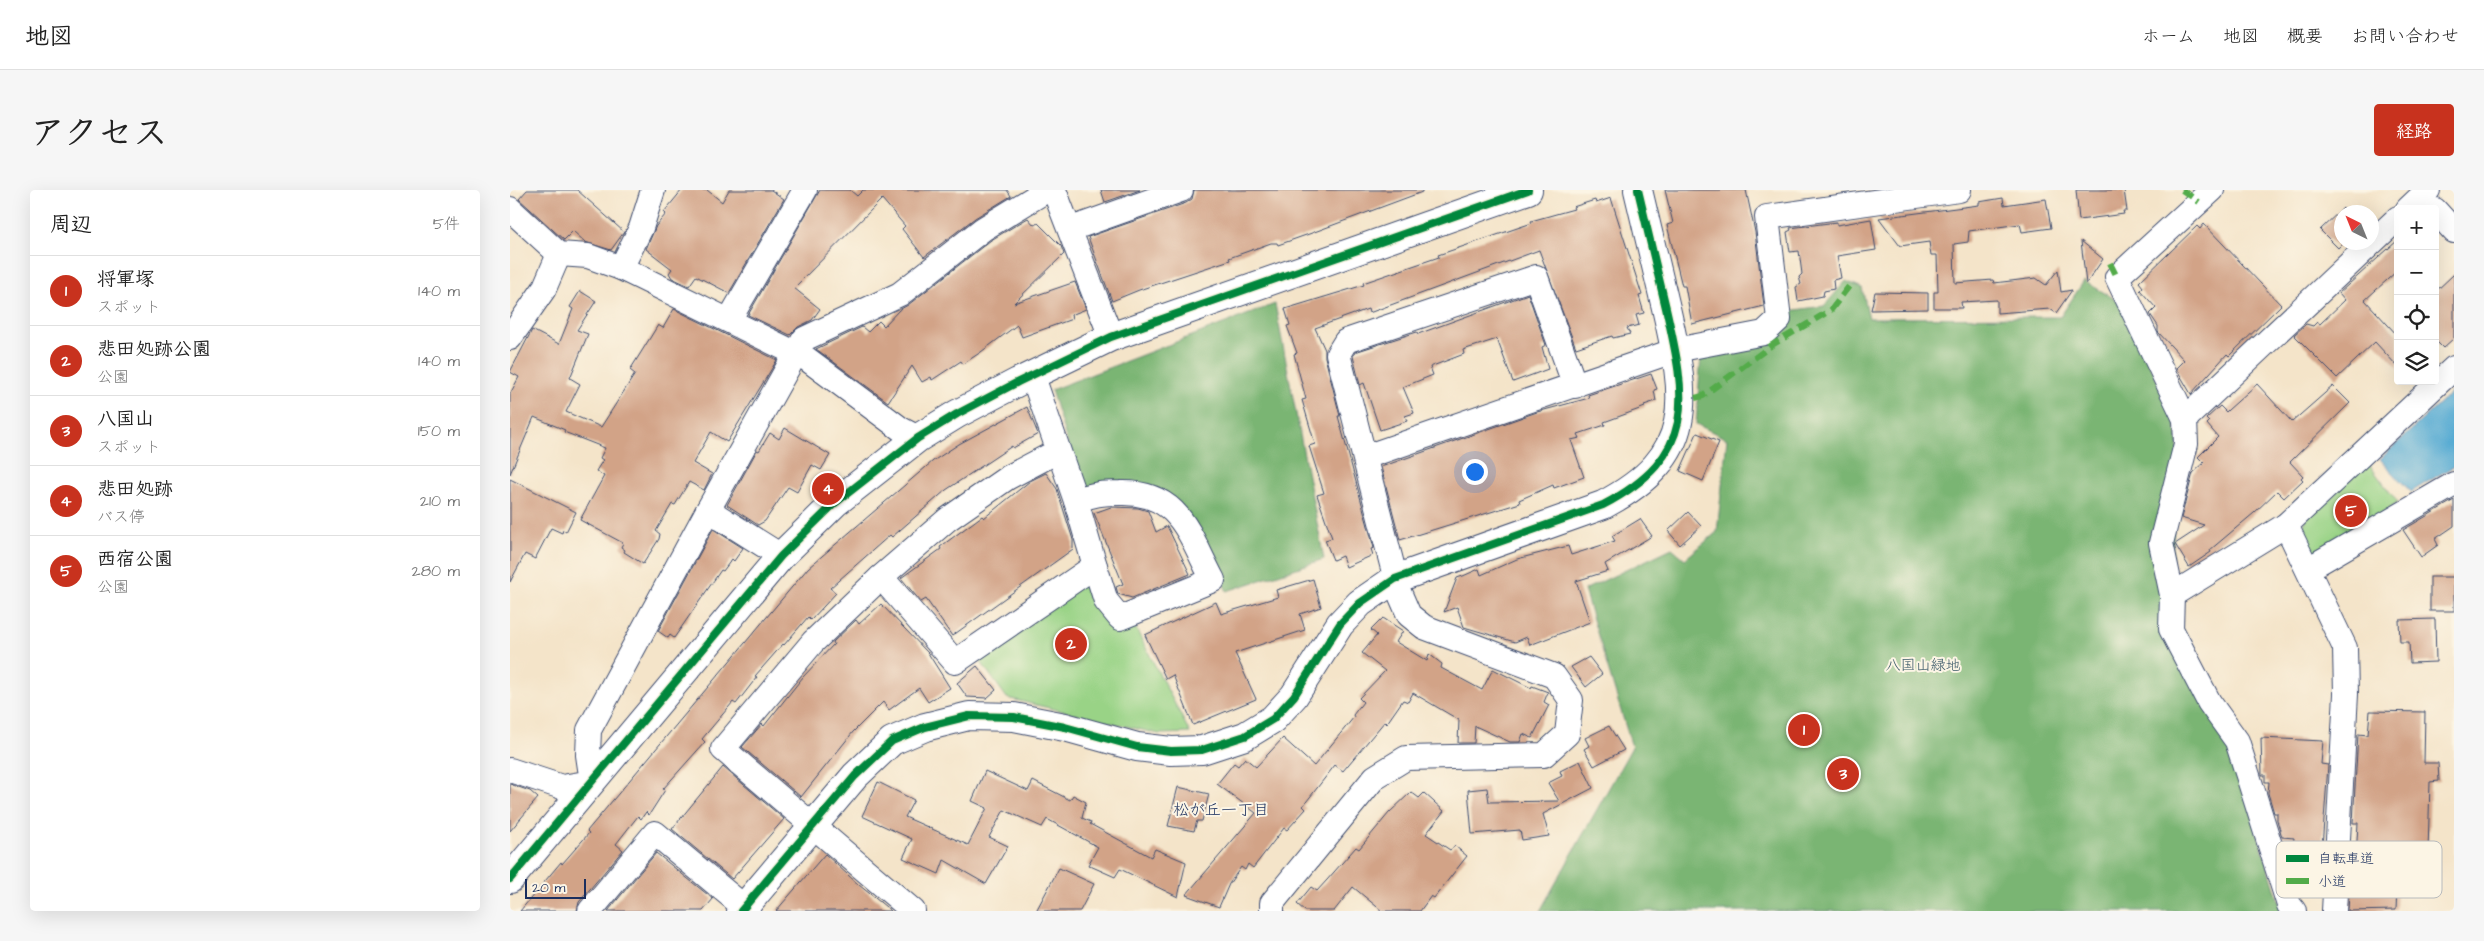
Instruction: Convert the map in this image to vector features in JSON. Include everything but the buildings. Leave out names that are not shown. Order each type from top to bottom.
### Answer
[{"type":"street","points":[[621,268],[641,228],[653,190]]},
{"type":"street","points":[[729,320],[805,190]]},
{"type":"street","points":[[592,782],[588,755],[589,730],[708,510],[804,339],[900,294],[983,229],[1047,190]]},
{"type":"street","points":[[1054,190],[1071,229],[1111,337]]},
{"type":"street","points":[[1071,229],[1181,190]]},
{"type":"street","points":[[510,879],[781,556],[835,503],[918,438],[957,414],[1032,374],[1111,337],[1492,196],[1528,190]]},
{"type":"street","points":[[590,911],[655,833],[743,909],[855,776],[892,741],[925,727],[970,716],[1014,717],[1065,727],[1137,747],[1172,752],[1202,750],[1245,736],[1273,720],[1294,696],[1340,624],[1360,603],[1395,579],[1603,505],[1627,493],[1645,479],[1663,458],[1678,429],[1682,397],[1676,350],[1638,190]]},
{"type":"street","points":[[1365,456],[1676,350],[1764,333],[1779,319],[1767,217],[1958,190]]},
{"type":"street","points":[[2212,190],[2117,277],[2185,419],[2186,444],[2161,543],[2172,594],[2171,629],[2209,702],[2237,741],[2276,864]]},
{"type":"street","points":[[2424,200],[2454,231]]},
{"type":"street","points":[[510,209],[559,254],[588,256],[621,268],[729,320],[807,360],[901,430],[918,438]]},
{"type":"street","points":[[2185,419],[2394,222]]},
{"type":"street","points":[[510,338],[544,289],[559,254]]},
{"type":"street","points":[[1272,911],[1272,903],[1375,777],[1406,758],[1544,755],[1567,734],[1571,700],[1554,676],[1424,627],[1409,614],[1395,579],[1338,354],[1346,342],[1536,277],[1575,386]]},
{"type":"street","points":[[2172,594],[2286,525],[2454,368]]},
{"type":"street","points":[[1032,374],[1076,501],[1106,601],[1120,618],[1213,580],[1176,511],[1156,497],[1133,492],[1092,493],[1076,501]]},
{"type":"street","points":[[912,911],[723,749],[813,642],[881,577],[948,519],[1008,478],[1058,451]]},
{"type":"street","points":[[2308,569],[2454,484]]},
{"type":"street","points":[[708,510],[781,556]]},
{"type":"street","points":[[2286,525],[2344,648],[2346,694],[2338,841]]},
{"type":"street","points":[[881,577],[954,662],[1096,566]]},
{"type":"street","points":[[510,770],[562,787],[592,782]]},
{"type":"street","points":[[2287,898],[2294,911]]},
{"type":"street","points":[[2334,911],[2335,898]]},
{"type":"green space","name":"八国山緑地","points":[[1846,281],[1862,288],[1869,318],[2060,317],[2084,281],[2122,303],[2174,417],[2178,441],[2168,641],[2230,744],[2276,892],[2276,898],[2278,898],[2282,911],[1540,911],[1632,747],[1584,590],[1672,548],[1685,559],[1717,532],[1727,439],[1696,424],[1701,355],[1788,311],[1824,306]]},
{"type":"green space","points":[[1275,304],[1324,559],[1227,591],[1182,507],[1081,486],[1051,390]]},
{"type":"green space","points":[[2368,463],[2398,503],[2323,554],[2308,549],[2301,535],[2306,519]]},
{"type":"green space","points":[[1090,578],[1116,630],[1133,623],[1190,733],[1159,734],[1007,698],[978,658]]},
{"type":"water","points":[[2454,390],[2454,466],[2411,492],[2380,459]]},
{"type":"marked path","points":[[2182,190],[2199,202]]},
{"type":"marked path","points":[[2110,263],[2117,277]]},
{"type":"marked path","points":[[1695,398],[1703,396],[1772,345],[1831,310],[1850,285]]},
{"type":"cycle path","points":[[510,879],[781,556],[835,503],[918,438],[957,414],[1018,382],[1111,337],[1528,190]]},
{"type":"cycle path","points":[[741,911],[855,776],[892,741],[925,727],[969,716],[1014,717],[1065,727],[1137,747],[1171,751],[1202,750],[1245,736],[1273,719],[1294,696],[1340,624],[1360,603],[1395,579],[1603,505],[1634,486],[1656,466],[1670,445],[1678,422],[1680,398],[1673,341],[1638,190]]},
{"type":"place","name":"悲田処跡","points":[[828,489]]},
{"type":"place","name":"西宿公園","points":[[2351,511]]},
{"type":"place","name":"悲田処跡公園","points":[[1071,644]]},
{"type":"place","name":"将軍塚","points":[[1804,730]]},
{"type":"place","name":"八国山","points":[[1843,774]]},
{"type":"district","name":"松が丘一丁目","points":[[1221,810]]}]
